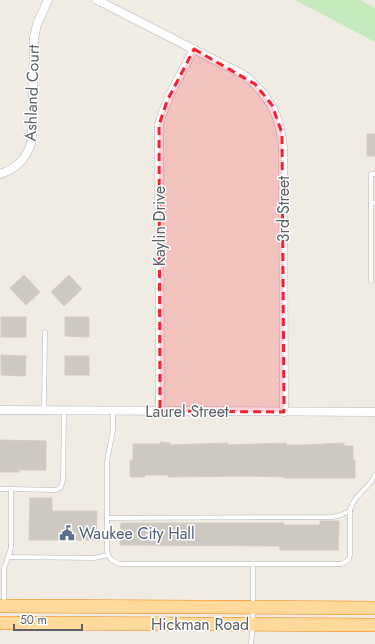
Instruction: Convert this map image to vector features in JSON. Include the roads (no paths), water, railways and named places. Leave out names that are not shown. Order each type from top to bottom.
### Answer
[{"type":"highway","name":"Hickman Road","points":[[2,606],[375,608]]},
{"type":"highway","name":"Hickman Road","points":[[0,623],[375,625]]},
{"type":"street","name":"Ashland Court","points":[[0,174],[17,166],[24,159],[31,145],[33,133],[34,38],[37,24],[48,0]]},
{"type":"street","name":"3rd Street","points":[[97,0],[244,75],[265,94],[272,105],[282,132],[284,412]]},
{"type":"street","name":"Kaylin Drive","points":[[160,411],[159,125],[167,101],[194,49]]},
{"type":"street","name":"Laurel Street","points":[[0,410],[375,412]]},
{"type":"lane","points":[[371,280],[373,203],[371,174],[375,174]]},
{"type":"lane","points":[[44,410],[45,332]]},
{"type":"lane","points":[[0,489],[56,490],[61,486],[63,480],[64,411]]},
{"type":"lane","points":[[113,411],[113,430],[107,461],[107,518],[108,555],[114,563],[337,565],[346,562],[350,555],[351,505],[367,487],[375,475]]},
{"type":"lane","points":[[2,606],[4,569],[11,548],[11,489]]},
{"type":"lane","points":[[107,518],[331,517],[350,511]]},
{"type":"lane","points":[[8,557],[94,558],[108,555]]},
{"type":"lane","points":[[251,644],[253,624],[252,565]]},
{"type":"place","name":"Waukee City Hall","points":[[67,533]]}]
